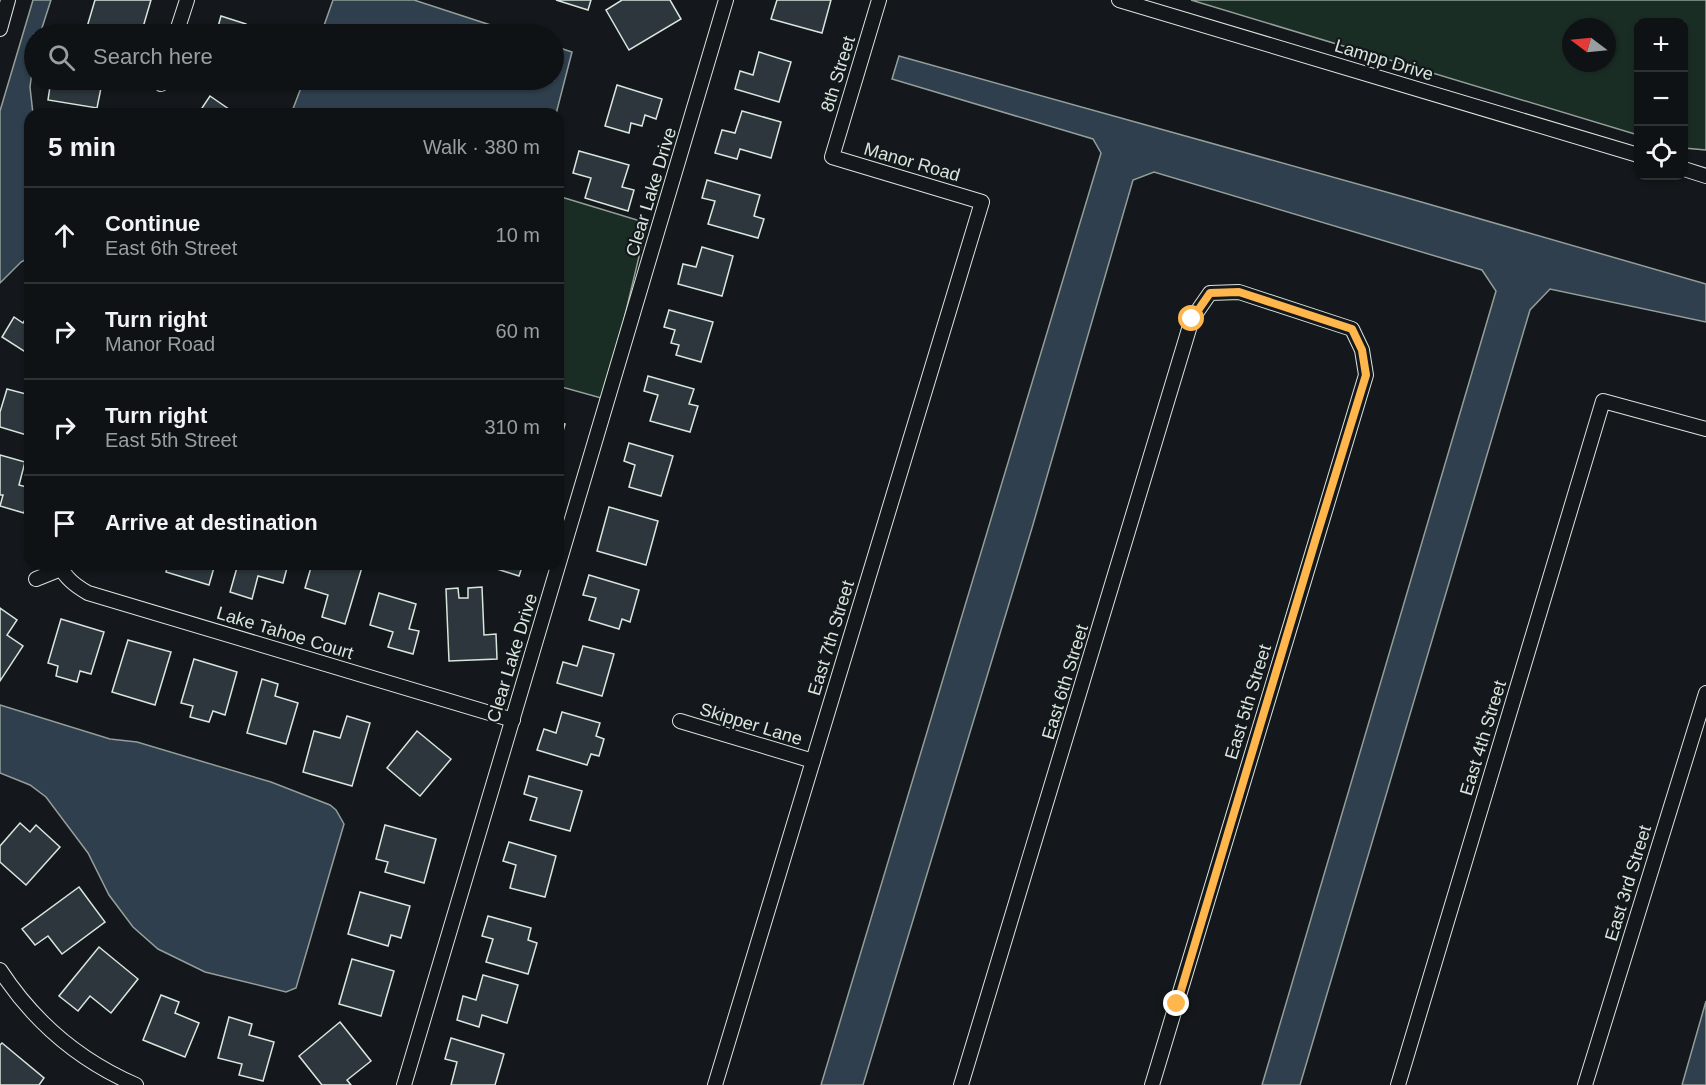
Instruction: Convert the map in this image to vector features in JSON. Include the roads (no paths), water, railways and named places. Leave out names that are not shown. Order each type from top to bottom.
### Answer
[{"type":"street","points":[[0,28],[8,0]]},
{"type":"street","points":[[179,24],[187,0]]},
{"type":"street","name":"Clear Lake Drive","points":[[564,548],[726,0]]},
{"type":"street","name":"8th Street","points":[[832,158],[879,0]]},
{"type":"street","name":"Lampp Drive","points":[[1119,0],[1634,154]]},
{"type":"street","name":"Manor Road","points":[[832,158],[982,202]]},
{"type":"street","points":[[1688,171],[1706,176]]},
{"type":"street","name":"East 7th Street","points":[[715,1085],[982,202]]},
{"type":"street","name":"East 5th Street","points":[[1152,1085],[1366,375],[1362,350],[1352,329],[1239,292],[1210,293]]},
{"type":"street","name":"East 6th Street","points":[[961,1085],[1192,319],[1210,293]]},
{"type":"street","name":"East 4th Street","points":[[1398,1085],[1603,401],[1706,429]]},
{"type":"street","points":[[36,579],[53,570]]},
{"type":"street","name":"Lake Tahoe Court","points":[[63,570],[75,586],[88,593],[513,720]]},
{"type":"street","name":"Clear Lake Drive","points":[[404,1085],[557,570]]},
{"type":"street","name":"East 3rd Street","points":[[1585,1085],[1706,693]]},
{"type":"street","name":"Skipper Lane","points":[[680,721],[813,761]]},
{"type":"street","points":[[0,970],[14,992],[61,1041],[84,1058],[135,1085]]},
{"type":"water","points":[[33,0],[51,0],[43,24],[26,24]]},
{"type":"water","points":[[333,0],[414,0],[487,24],[325,24]]},
{"type":"water","points":[[24,30],[24,90],[30,90],[32,108],[24,108],[24,260],[0,283],[0,111]]},
{"type":"water","points":[[564,49],[572,52],[564,83]]},
{"type":"water","points":[[899,56],[1706,284],[1706,322],[1550,289],[1530,310],[1300,1085],[1262,1085],[1496,291],[1482,270],[1154,172],[1133,180],[1032,528],[863,1085],[821,1085],[1101,153],[1093,139],[892,79]]},
{"type":"water","points":[[300,90],[562,90],[558,108],[293,108]]},
{"type":"water","points":[[0,705],[110,739],[137,742],[271,782],[330,805],[336,810],[344,824],[296,988],[286,992],[205,972],[158,949],[133,927],[109,895],[88,853],[46,797],[30,785],[0,773]]},
{"type":"water","points":[[1706,1001],[1706,1085],[1682,1085]]}]
